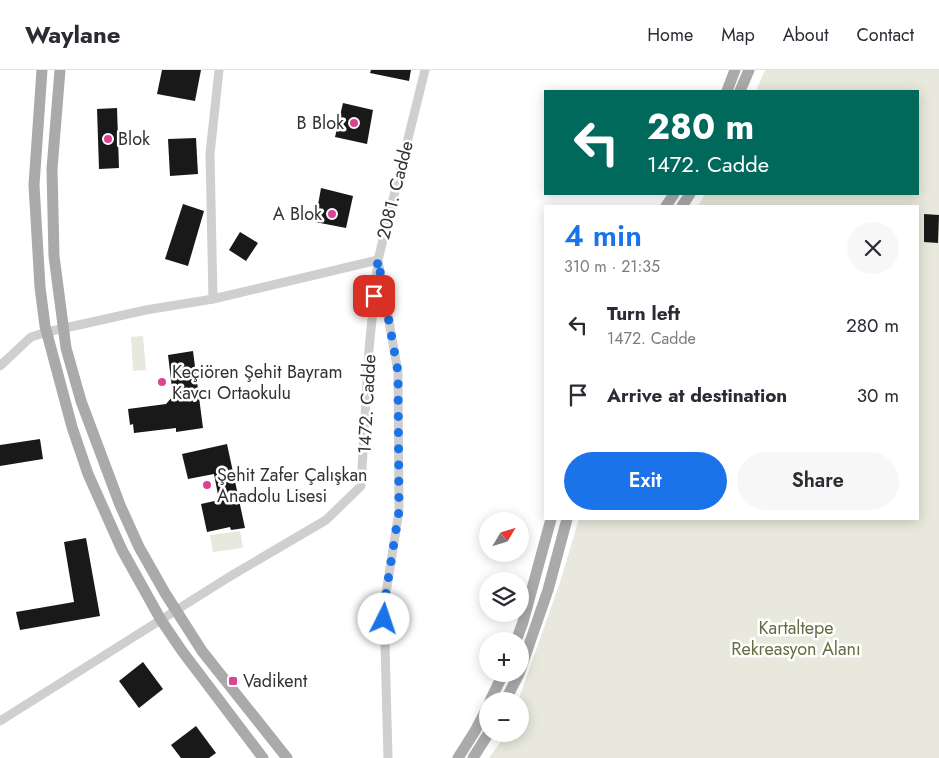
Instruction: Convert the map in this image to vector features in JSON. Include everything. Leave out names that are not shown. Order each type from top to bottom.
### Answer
[{"type":"main road","points":[[42,70],[34,185],[40,287],[46,332],[54,365],[88,474],[122,550],[161,620],[182,651],[263,758]]},
{"type":"main road","points":[[60,70],[52,169],[54,256],[66,348],[81,401],[120,505],[139,547],[176,611],[202,651],[287,758]]},
{"type":"main road","points":[[728,90],[735,70]]},
{"type":"main road","points":[[740,90],[749,70]]},
{"type":"main road","points":[[519,632],[551,520]]},
{"type":"main road","points":[[529,646],[548,590],[567,520]]},
{"type":"main road","points":[[458,758],[479,723]]},
{"type":"main road","points":[[473,758],[483,742]]},
{"type":"street","points":[[213,299],[210,154],[219,70]]},
{"type":"street","name":"2081. Cadde","points":[[388,758],[384,606],[399,511],[398,372],[378,260],[425,70]]},
{"type":"street","points":[[0,366],[31,337],[46,332],[146,310],[213,299],[378,260]]},
{"type":"street","name":"1472. Cadde","points":[[0,721],[229,577],[326,520],[362,486],[369,349],[378,260]]},
{"type":"green space","name":"Kartaltepe Rekreasyon Alanı","points":[[765,70],[939,70],[939,758],[489,758],[500,742],[529,742],[529,692],[521,692],[525,682],[529,682],[529,670],[560,582],[579,520],[919,520],[919,205],[699,205],[704,195],[919,195],[919,90],[756,90]]},
{"type":"green space","points":[[143,336],[146,370],[133,371],[131,337]]},
{"type":"green space","points":[[240,531],[243,548],[213,552],[210,535]]},
{"type":"building","points":[[162,70],[201,70],[195,101],[157,94]]},
{"type":"building","points":[[371,70],[411,70],[409,81],[370,73]]},
{"type":"building","name":"B Blok","points":[[343,103],[373,110],[367,144],[335,137]]},
{"type":"building","name":"Blok","points":[[117,108],[119,168],[99,169],[97,109]]},
{"type":"building","points":[[196,138],[198,174],[170,176],[168,139]]},
{"type":"building","name":"A Blok","points":[[321,188],[353,196],[346,228],[315,222]]},
{"type":"building","points":[[183,204],[204,211],[188,266],[165,259]]},
{"type":"building","points":[[924,214],[939,215],[938,243],[924,242]]},
{"type":"building","points":[[240,232],[258,243],[246,261],[229,250]]},
{"type":"building","points":[[193,351],[203,428],[176,432],[176,428],[134,433],[133,424],[130,425],[128,409],[166,404],[173,396],[168,355]]},
{"type":"building","points":[[40,439],[43,459],[0,466],[0,445]]},
{"type":"building","points":[[227,444],[245,528],[231,530],[230,527],[207,532],[201,504],[219,500],[214,474],[188,479],[182,454]]},
{"type":"building","points":[[86,538],[100,616],[20,630],[16,612],[74,602],[64,542]]},
{"type":"building","points":[[143,662],[163,689],[139,708],[119,681]]},
{"type":"building","points":[[196,726],[216,753],[209,758],[181,758],[171,745]]},
{"type":"place","name":"B Blok","points":[[354,123]]},
{"type":"place","name":"Blok","points":[[108,139]]},
{"type":"place","name":"A Blok","points":[[332,214]]},
{"type":"place","name":"Keçiören Şehit Bayram Kavcı Ortaokulu","points":[[162,382]]},
{"type":"place","name":"Şehit Zafer Çalışkan Anadolu Lisesi","points":[[207,485]]},
{"type":"place","name":"Vadikent","points":[[233,681]]},
{"type":"route","points":[[374,296],[378,260],[398,372],[399,511],[384,606],[384,619]]}]
